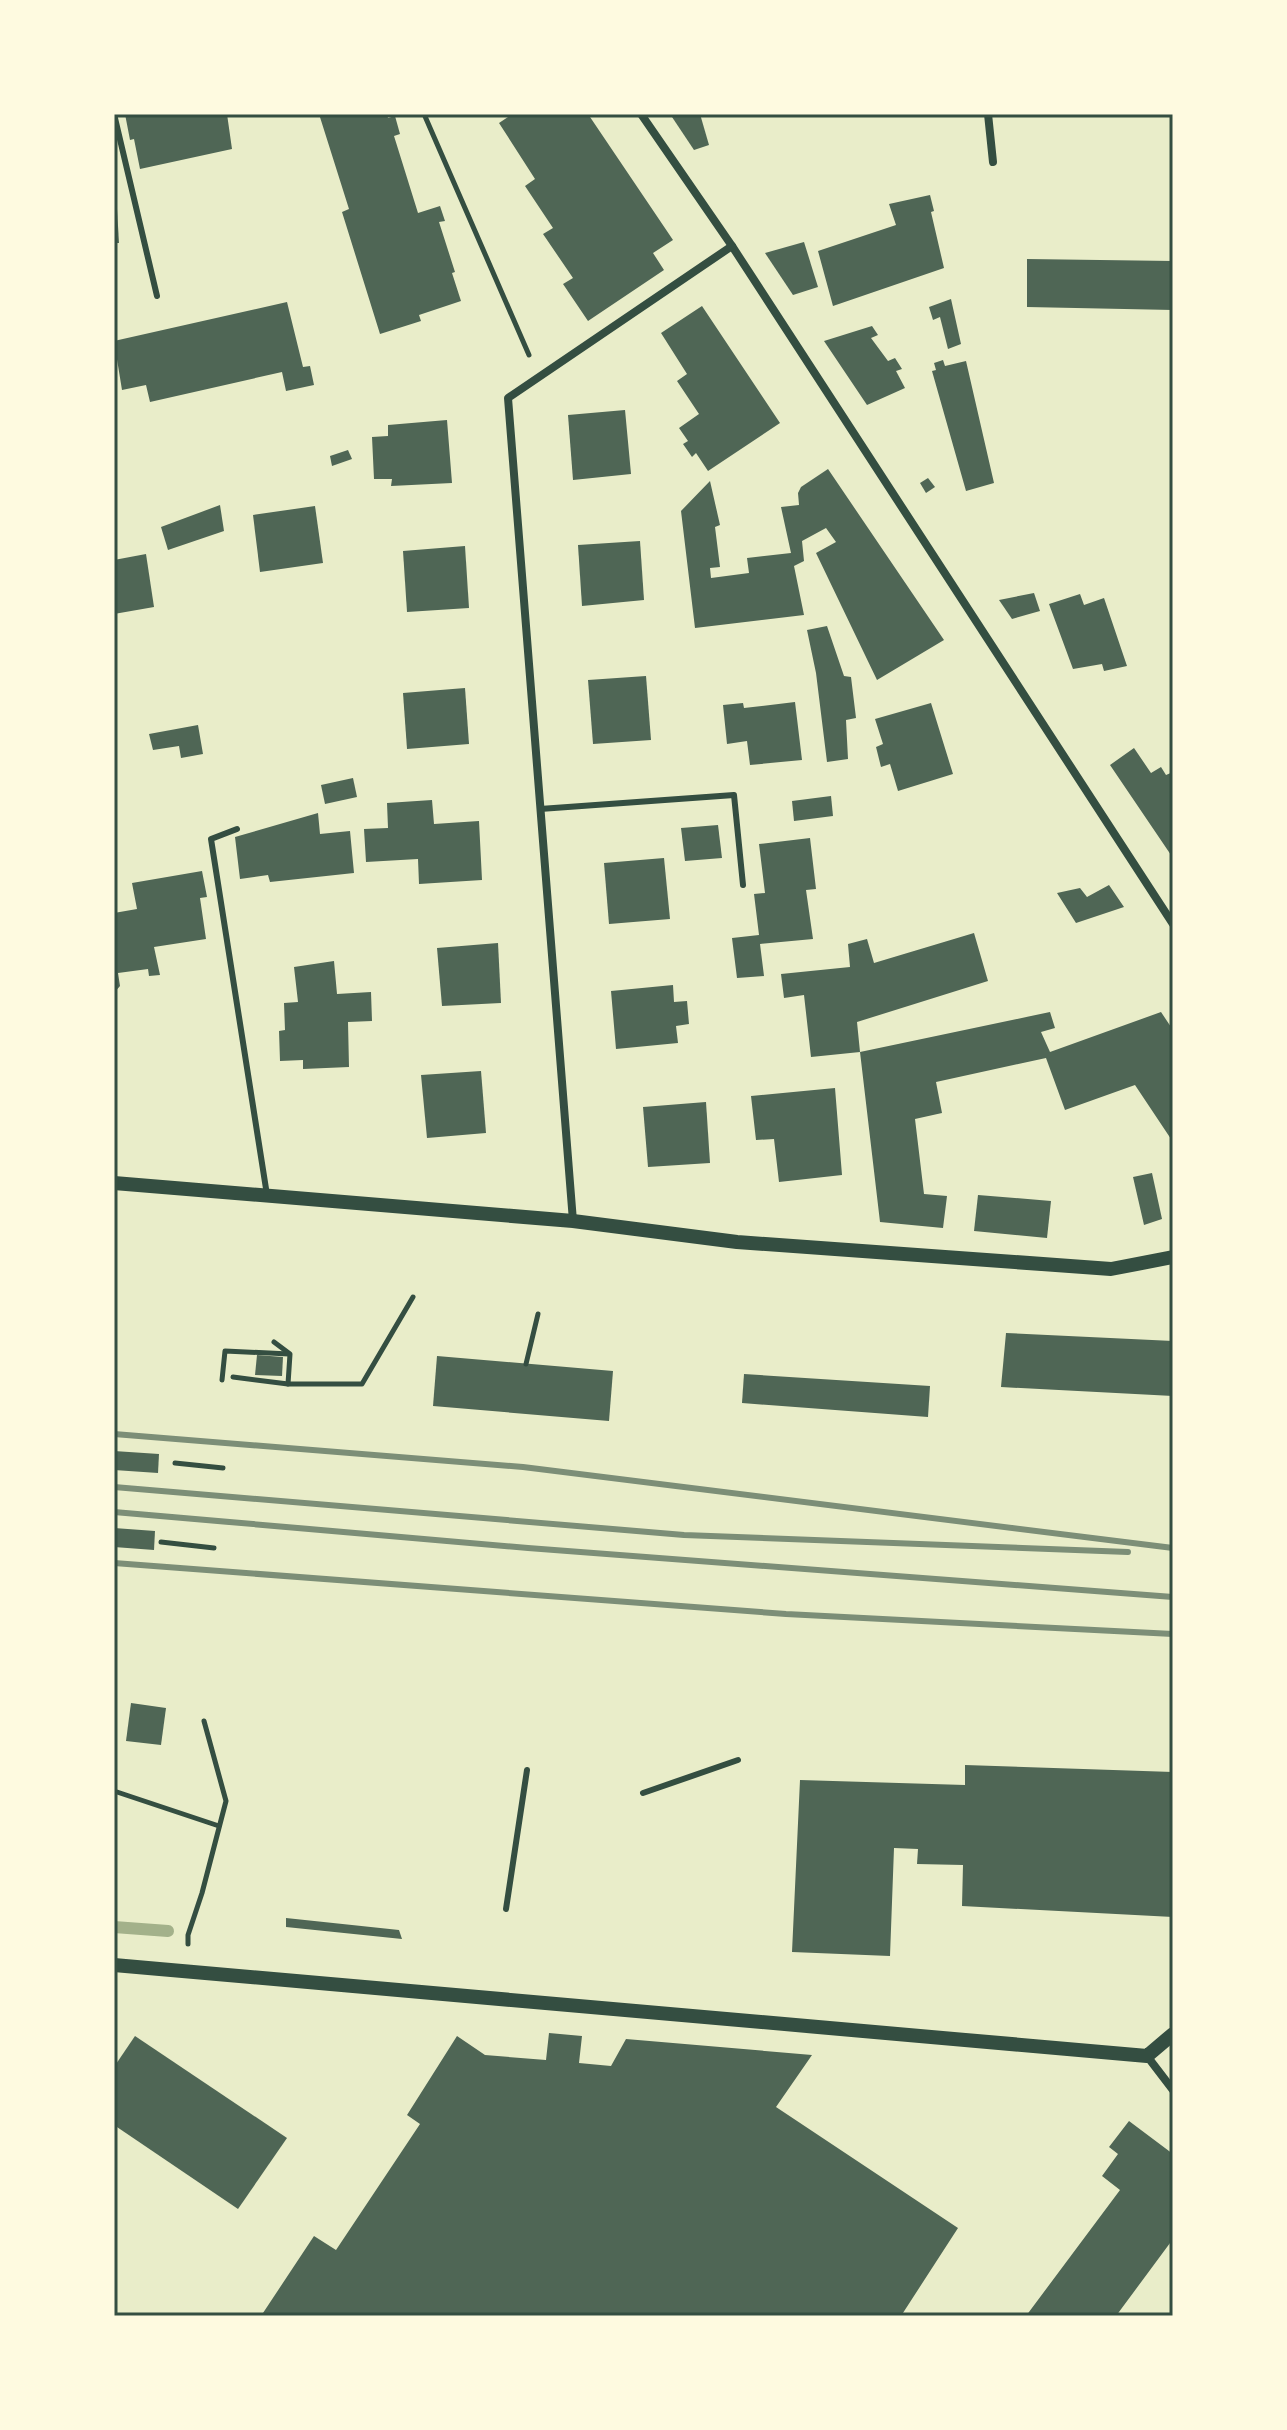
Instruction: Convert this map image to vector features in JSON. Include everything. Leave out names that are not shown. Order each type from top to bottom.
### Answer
[{"type":"street","points":[[641,114],[732,246],[1173,924]]},
{"type":"street","points":[[988,114],[993,162]]},
{"type":"street","points":[[573,1221],[508,398],[732,246]]},
{"type":"street","points":[[114,1183],[573,1221],[737,1242],[1111,1269],[1173,1257]]},
{"type":"street","points":[[114,1965],[1147,2056],[1173,2034]]},
{"type":"street","points":[[1147,2056],[1173,2090]]},
{"type":"lane","points":[[114,114],[157,296]]},
{"type":"lane","points":[[540,809],[734,795],[743,885]]},
{"type":"lane","points":[[237,829],[211,839],[267,1195]]},
{"type":"lane","points":[[643,1793],[738,1760]]},
{"type":"lane","points":[[506,1909],[527,1770]]},
{"type":"path","points":[[424,114],[539,377]]},
{"type":"path","points":[[233,1377],[288,1384],[362,1384],[413,1297]]},
{"type":"path","points":[[526,1364],[538,1314]]},
{"type":"path","points":[[274,1342],[290,1354]]},
{"type":"path","points":[[222,1380],[225,1351],[290,1354]]},
{"type":"path","points":[[288,1384],[290,1354]]},
{"type":"path","points":[[175,1463],[223,1468]]},
{"type":"path","points":[[161,1542],[214,1548]]},
{"type":"path","points":[[188,1935],[226,1801],[204,1721]]},
{"type":"path","points":[[114,1791],[219,1826]]},
{"type":"building","points":[[125,114],[227,114],[232,149],[140,169]]},
{"type":"building","points":[[319,114],[395,116],[400,134],[394,136],[418,213],[440,206],[445,221],[439,222],[461,301],[419,315],[421,321],[380,334],[342,212],[349,209]]},
{"type":"building","points":[[506,114],[588,114],[673,240],[653,253],[664,270],[588,321],[563,284],[573,278],[543,234],[553,228],[525,186],[535,179],[499,123],[508,117]]},
{"type":"building","points":[[670,114],[700,114],[709,145],[694,150]]},
{"type":"building","points":[[116,192],[119,243],[114,243]]},
{"type":"building","points":[[930,195],[944,268],[833,306],[818,251],[896,225],[889,204]]},
{"type":"building","points":[[804,242],[818,287],[793,295],[765,253]]},
{"type":"building","points":[[1027,259],[1173,261],[1173,310],[1027,307]]},
{"type":"building","points":[[951,299],[961,344],[948,349],[940,317],[933,320],[929,307]]},
{"type":"building","points":[[287,302],[303,367],[310,366],[314,385],[286,391],[282,372],[150,402],[146,385],[122,390],[114,341]]},
{"type":"building","points":[[702,306],[780,423],[708,471],[696,453],[692,457],[683,444],[688,441],[679,428],[699,414],[677,381],[687,374],[661,333]]},
{"type":"building","points":[[872,326],[878,335],[871,338],[888,361],[895,358],[902,369],[896,371],[905,388],[867,405],[824,341]]},
{"type":"building","points":[[943,360],[945,366],[966,361],[994,483],[966,491],[932,371],[936,370],[934,363]]},
{"type":"building","points":[[625,410],[631,474],[573,480],[568,415]]},
{"type":"building","points":[[447,420],[452,483],[391,486],[392,479],[374,479],[372,437],[388,436],[388,425]]},
{"type":"building","points":[[348,450],[352,459],[332,466],[330,456]]},
{"type":"building","points":[[828,469],[944,640],[877,680],[816,553],[836,542],[826,528],[802,541],[804,561],[794,566],[804,615],[695,628],[681,511],[710,481],[720,525],[715,527],[720,567],[710,568],[711,578],[749,573],[747,558],[791,553],[781,507],[799,505],[801,487]]},
{"type":"building","points":[[928,478],[935,487],[926,493],[920,483]]},
{"type":"building","points":[[220,505],[224,531],[168,550],[161,527]]},
{"type":"building","points":[[315,506],[323,563],[260,572],[253,515]]},
{"type":"building","points":[[640,541],[644,600],[582,606],[578,545]]},
{"type":"building","points":[[465,546],[469,608],[407,612],[403,551]]},
{"type":"building","points":[[146,554],[154,607],[114,614],[114,560]]},
{"type":"building","points":[[1034,593],[1040,611],[1012,619],[999,600]]},
{"type":"building","points":[[1080,594],[1084,605],[1104,598],[1127,666],[1104,671],[1102,664],[1073,669],[1049,604]]},
{"type":"building","points":[[827,626],[844,676],[851,677],[856,718],[846,720],[848,759],[827,762],[816,673],[807,630]]},
{"type":"building","points":[[646,676],[651,740],[593,744],[588,680]]},
{"type":"building","points":[[465,688],[469,744],[407,749],[403,693]]},
{"type":"building","points":[[795,702],[802,760],[750,765],[747,741],[727,744],[723,705],[743,703],[744,708]]},
{"type":"building","points":[[931,703],[953,774],[898,791],[890,764],[881,767],[876,747],[883,744],[875,719]]},
{"type":"building","points":[[198,725],[203,754],[181,758],[179,746],[153,750],[149,734]]},
{"type":"building","points":[[1134,748],[1151,773],[1161,767],[1166,775],[1173,772],[1173,858],[1110,765]]},
{"type":"building","points":[[353,778],[357,797],[325,804],[321,785]]},
{"type":"building","points":[[831,796],[833,816],[794,821],[792,801]]},
{"type":"building","points":[[432,800],[434,824],[479,821],[482,880],[419,884],[418,859],[366,862],[364,829],[388,828],[387,803]]},
{"type":"building","points":[[318,813],[320,834],[350,831],[354,873],[270,882],[268,875],[240,879],[235,837]]},
{"type":"building","points":[[718,825],[722,858],[685,861],[681,828]]},
{"type":"building","points":[[810,838],[816,889],[806,890],[813,939],[760,944],[764,976],[737,978],[732,938],[759,935],[754,894],[765,893],[759,844]]},
{"type":"building","points":[[664,858],[670,919],[609,924],[604,863]]},
{"type":"building","points":[[202,871],[207,897],[200,898],[206,939],[154,947],[160,975],[149,976],[148,969],[118,973],[120,986],[114,993],[114,913],[137,909],[132,883]]},
{"type":"building","points":[[1109,885],[1124,907],[1076,923],[1057,893],[1080,888],[1087,897]]},
{"type":"building","points":[[974,933],[988,981],[857,1022],[860,1052],[811,1057],[804,995],[784,998],[781,974],[850,967],[848,944],[867,939],[874,963]]},
{"type":"building","points":[[498,943],[501,1003],[442,1006],[437,948]]},
{"type":"building","points":[[334,961],[337,994],[371,992],[372,1021],[348,1022],[349,1067],[303,1069],[303,1060],[280,1061],[279,1031],[285,1030],[284,1003],[298,1002],[294,967]]},
{"type":"building","points":[[673,985],[674,1002],[687,1001],[689,1024],[676,1026],[678,1043],[616,1049],[611,991]]},
{"type":"building","points":[[1050,1012],[1055,1028],[1041,1032],[1050,1052],[1161,1012],[1173,1030],[1173,1142],[1135,1085],[1065,1110],[1046,1058],[936,1082],[942,1113],[915,1119],[924,1194],[947,1196],[943,1228],[880,1222],[860,1052]]},
{"type":"building","points":[[481,1071],[486,1133],[427,1138],[421,1075]]},
{"type":"building","points":[[835,1088],[842,1175],[779,1182],[774,1139],[756,1140],[751,1096]]},
{"type":"building","points":[[706,1102],[710,1163],[648,1167],[643,1107]]},
{"type":"building","points":[[1152,1173],[1162,1219],[1144,1225],[1133,1177]]},
{"type":"building","points":[[978,1195],[1051,1201],[1047,1238],[974,1231]]},
{"type":"building","points":[[1006,1333],[1173,1341],[1173,1396],[1001,1387]]},
{"type":"building","points":[[257,1355],[283,1357],[282,1376],[255,1375]]},
{"type":"building","points":[[437,1356],[613,1371],[609,1421],[433,1406]]},
{"type":"building","points":[[744,1374],[930,1386],[928,1417],[742,1403]]},
{"type":"building","points":[[114,1451],[159,1454],[158,1473],[114,1470]]},
{"type":"building","points":[[114,1528],[155,1531],[154,1550],[114,1547]]},
{"type":"building","points":[[131,1703],[166,1708],[161,1745],[126,1741]]},
{"type":"building","points":[[965,1765],[1173,1772],[1173,1917],[962,1906],[963,1865],[917,1864],[918,1849],[894,1848],[890,1956],[792,1952],[800,1780],[965,1785]]},
{"type":"building","points":[[286,1918],[399,1930],[402,1939],[286,1927]]},
{"type":"building","points":[[549,2033],[582,2036],[579,2063],[611,2066],[626,2039],[812,2055],[776,2107],[958,2228],[901,2316],[261,2316],[314,2236],[336,2250],[420,2124],[407,2115],[457,2036],[485,2055],[546,2060]]},
{"type":"building","points":[[135,2036],[287,2138],[238,2209],[114,2125],[114,2067]]},
{"type":"building","points":[[1129,2121],[1173,2154],[1173,2239],[1116,2316],[1026,2316],[1120,2190],[1102,2176],[1118,2154],[1109,2147]]},
{"type":"waterway","points":[[114,1927],[168,1931]]},
{"type":"railway","points":[[114,1434],[523,1467],[1173,1548]]},
{"type":"railway","points":[[114,1487],[684,1535],[1128,1552]]},
{"type":"railway","points":[[114,1512],[528,1548],[1173,1597]]},
{"type":"railway","points":[[114,1563],[786,1614],[1173,1634]]}]
